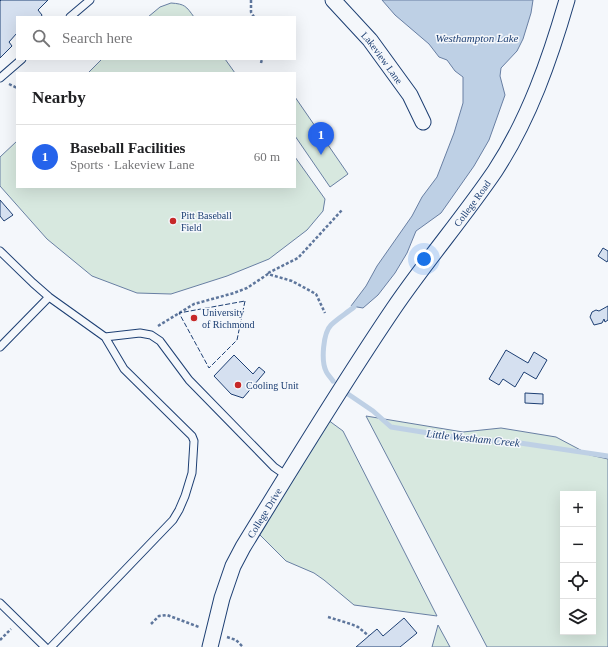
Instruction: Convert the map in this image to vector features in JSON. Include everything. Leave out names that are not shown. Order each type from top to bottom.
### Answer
[{"type":"street","name":"Lakeview Lane","points":[[333,0],[370,40],[410,95],[423,122]]},
{"type":"street","name":"College Road","points":[[341,388],[400,300],[495,170],[509,147],[538,88],[555,43],[567,0]]},
{"type":"street","name":"College Drive","points":[[210,647],[222,598],[233,566],[243,547],[341,388]]},
{"type":"lane","points":[[71,16],[90,0]]},
{"type":"lane","points":[[0,78],[21,60]]},
{"type":"lane","points":[[0,251],[49,297],[105,337],[124,369],[192,436],[194,441],[192,473],[185,496],[173,520],[51,647]]},
{"type":"lane","points":[[0,347],[49,297]]},
{"type":"lane","points":[[105,337],[140,333],[152,335],[160,341],[189,380],[274,467],[287,476]]},
{"type":"lane","points":[[0,603],[46,647]]},
{"type":"path","points":[[251,0],[251,12],[253,16]]},
{"type":"path","points":[[268,273],[298,258],[342,210]]},
{"type":"path","points":[[146,334],[170,317],[194,304],[247,288],[268,274],[292,281],[316,294],[325,313]]},
{"type":"path","points":[[151,624],[158,616],[167,615],[200,627]]},
{"type":"path","points":[[328,617],[358,627],[369,636]]},
{"type":"path","points":[[0,640],[12,628]]},
{"type":"path","points":[[222,636],[236,640],[243,647]]},
{"type":"shaded area","points":[[171,3],[179,4],[185,6],[193,16],[149,16],[160,7]]},
{"type":"shaded area","points":[[101,60],[226,60],[234,72],[89,72]]},
{"type":"shaded area","points":[[296,98],[348,174],[330,187],[296,137]]},
{"type":"shaded area","name":"Pitt Baseball Field","points":[[16,142],[16,188],[296,188],[296,158],[325,199],[323,211],[307,230],[269,259],[227,276],[171,294],[137,293],[92,276],[47,239],[0,186],[0,157]]},
{"type":"shaded area","points":[[366,416],[463,432],[501,428],[556,437],[590,455],[608,459],[608,647],[487,647]]},
{"type":"shaded area","points":[[328,420],[343,431],[437,616],[354,605],[314,573],[286,561],[259,534]]},
{"type":"shaded area","points":[[438,625],[450,647],[432,647]]},
{"type":"water","name":"Westhampton Lake","points":[[382,0],[533,0],[531,13],[523,39],[517,51],[501,68],[500,76],[505,95],[489,140],[474,166],[441,213],[416,231],[407,253],[395,273],[378,295],[363,308],[351,306],[412,216],[422,197],[437,177],[454,133],[463,103],[463,77],[455,71],[447,60],[439,57],[429,44],[395,15]]},
{"type":"building","points":[[48,0],[38,10],[42,16],[16,16],[16,34],[9,42],[12,46],[0,58],[0,1]]},
{"type":"building","points":[[0,200],[13,215],[4,221],[0,216]]},
{"type":"building","points":[[603,248],[608,251],[607,262],[598,256]]},
{"type":"building","points":[[608,306],[608,320],[605,322],[604,319],[602,323],[594,325],[590,317],[592,312],[596,310],[599,311]]},
{"type":"building","points":[[506,350],[528,363],[534,352],[547,360],[536,379],[524,372],[515,387],[503,379],[499,385],[489,379]]},
{"type":"building","name":"Cooling Unit","points":[[234,355],[253,374],[259,367],[265,372],[243,398],[231,394],[214,376]]},
{"type":"building","points":[[525,393],[543,394],[543,404],[525,403]]},
{"type":"building","points":[[404,618],[417,633],[400,647],[356,647],[377,629],[383,636]]},
{"type":"waterway","name":"Little Westham Creek","points":[[333,381],[324,366],[323,354],[326,334],[331,325],[354,307]]},
{"type":"waterway","name":"Little Westham Creek","points":[[348,394],[373,411],[391,427],[466,439],[520,443],[608,456]]},
{"type":"fence","points":[[245,301],[237,340],[209,368],[179,313],[245,301]]},
{"type":"place","name":"Baseball Facilities","points":[[321,155]]},
{"type":"place","name":"Pitt Baseball Field","points":[[173,221]]},
{"type":"place","name":"University of Richmond","points":[[194,318]]},
{"type":"place","name":"Cooling Unit","points":[[238,385]]}]
